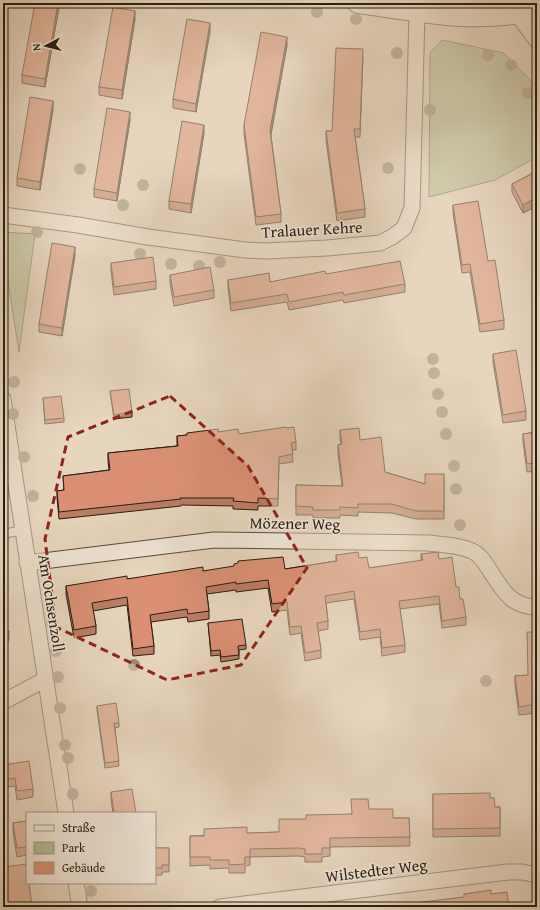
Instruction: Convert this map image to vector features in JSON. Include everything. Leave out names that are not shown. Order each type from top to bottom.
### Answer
[{"type":"street","points":[[357,3],[384,5],[417,13],[454,16],[492,17],[518,15],[537,10]]},
{"type":"street","name":"Tralauer Kehre","points":[[3,215],[238,249],[266,251],[327,248],[380,243],[392,237],[404,228],[412,208],[417,13]]},
{"type":"street","points":[[518,15],[537,41]]},
{"type":"street","name":"Am Ochsenzoll","points":[[3,399],[66,812]]},
{"type":"street","name":"Mözener Weg","points":[[27,564],[214,540],[429,543],[458,546],[473,551],[483,559],[505,594],[514,602],[528,607],[537,607]]},
{"type":"street","points":[[3,702],[46,678]]},
{"type":"street","name":"Wilstedter Weg","points":[[220,907],[508,872],[522,872],[537,876]]},
{"type":"street","points":[[76,884],[80,907]]},
{"type":"lane","points":[[3,534],[22,530]]},
{"type":"highlighted area","points":[[170,396],[248,466],[307,568],[241,665],[167,680],[56,627],[45,539],[68,437]]},
{"type":"green space","points":[[442,40],[504,53],[537,87],[537,157],[495,180],[429,197],[430,53]]},
{"type":"green space","points":[[3,232],[35,234],[19,352],[3,249]]},
{"type":"building","points":[[35,3],[58,3],[45,79],[22,75]]},
{"type":"building","points":[[113,7],[135,11],[122,90],[99,87]]},
{"type":"building","points":[[187,19],[210,23],[196,104],[173,99]]},
{"type":"building","points":[[261,32],[287,37],[270,130],[281,214],[256,217],[244,125]]},
{"type":"building","points":[[336,48],[363,49],[360,129],[354,129],[365,209],[337,213],[326,131],[332,131]]},
{"type":"building","points":[[30,97],[53,101],[40,182],[17,178]]},
{"type":"building","points":[[107,108],[130,112],[117,193],[94,189]]},
{"type":"building","points":[[182,121],[204,125],[191,204],[169,201]]},
{"type":"building","points":[[537,171],[537,197],[523,205],[512,184]]},
{"type":"building","points":[[478,201],[488,261],[495,260],[504,320],[480,324],[470,264],[462,265],[453,205]]},
{"type":"building","points":[[52,243],[75,247],[62,328],[39,324]]},
{"type":"building","points":[[153,257],[156,281],[114,287],[111,263]]},
{"type":"building","points":[[400,261],[405,284],[344,295],[343,292],[289,302],[287,294],[231,303],[228,280],[269,273],[270,282],[325,271],[326,274]]},
{"type":"building","points":[[210,267],[214,290],[174,297],[170,275]]},
{"type":"building","points":[[516,350],[526,411],[503,415],[493,354]]},
{"type":"building","points":[[129,389],[132,412],[114,415],[110,391]]},
{"type":"building","points":[[61,396],[64,418],[45,420],[43,398]]},
{"type":"building","points":[[294,427],[296,442],[291,443],[293,454],[279,457],[278,499],[258,498],[258,503],[233,501],[234,498],[180,498],[181,499],[59,512],[57,491],[64,490],[63,476],[110,470],[108,453],[178,446],[177,436],[187,435],[187,433],[218,429],[218,432],[238,429],[239,434]]},
{"type":"building","points":[[359,428],[360,440],[381,437],[385,472],[425,484],[425,474],[444,474],[444,511],[416,511],[392,504],[358,504],[358,508],[340,507],[340,510],[313,510],[313,507],[296,506],[296,485],[343,486],[338,445],[342,444],[340,430]]},
{"type":"building","points":[[537,432],[537,462],[527,464],[523,434]]},
{"type":"building","points":[[358,552],[359,558],[367,557],[369,568],[423,560],[421,554],[438,552],[439,559],[452,557],[456,587],[459,587],[460,599],[463,599],[466,617],[442,621],[439,596],[399,601],[405,645],[382,648],[380,629],[360,632],[354,591],[325,596],[328,621],[317,623],[321,650],[305,653],[301,626],[290,627],[287,602],[272,604],[268,580],[236,584],[236,582],[206,587],[209,611],[188,614],[187,609],[150,615],[154,646],[133,649],[127,597],[92,603],[96,626],[74,630],[66,586],[127,576],[127,579],[203,567],[203,571],[234,566],[234,564],[238,563],[238,561],[283,557],[285,569],[337,561],[336,555]]},
{"type":"building","points":[[242,619],[246,645],[238,646],[239,655],[221,657],[220,650],[211,651],[208,623]]},
{"type":"building","points":[[3,628],[9,631],[3,644]]},
{"type":"building","points":[[527,632],[537,632],[537,704],[519,707],[515,676],[528,675]]},
{"type":"building","points":[[116,703],[119,723],[114,723],[119,761],[105,763],[97,706]]},
{"type":"building","points":[[29,761],[33,789],[17,791],[15,778],[3,780],[3,765]]},
{"type":"building","points":[[132,789],[136,812],[114,812],[111,792]]},
{"type":"building","points":[[490,793],[490,798],[494,798],[495,807],[500,807],[500,828],[433,829],[433,794]]},
{"type":"building","points":[[351,799],[368,799],[369,809],[393,809],[393,818],[409,818],[410,837],[330,838],[330,848],[322,848],[322,854],[305,854],[305,849],[299,848],[250,849],[250,857],[245,857],[245,864],[229,865],[229,860],[210,860],[210,857],[190,857],[190,836],[204,836],[204,829],[247,827],[247,833],[279,832],[279,819],[306,819],[306,815],[352,814]]},
{"type":"building","points":[[26,821],[26,847],[17,848],[13,823]]},
{"type":"building","points":[[156,848],[169,848],[169,865],[162,865],[162,868],[156,868]]},
{"type":"building","points":[[26,864],[26,884],[29,884],[32,907],[3,907],[3,867]]},
{"type":"building","points":[[491,890],[491,894],[507,892],[509,907],[381,907],[464,897],[464,894]]}]
